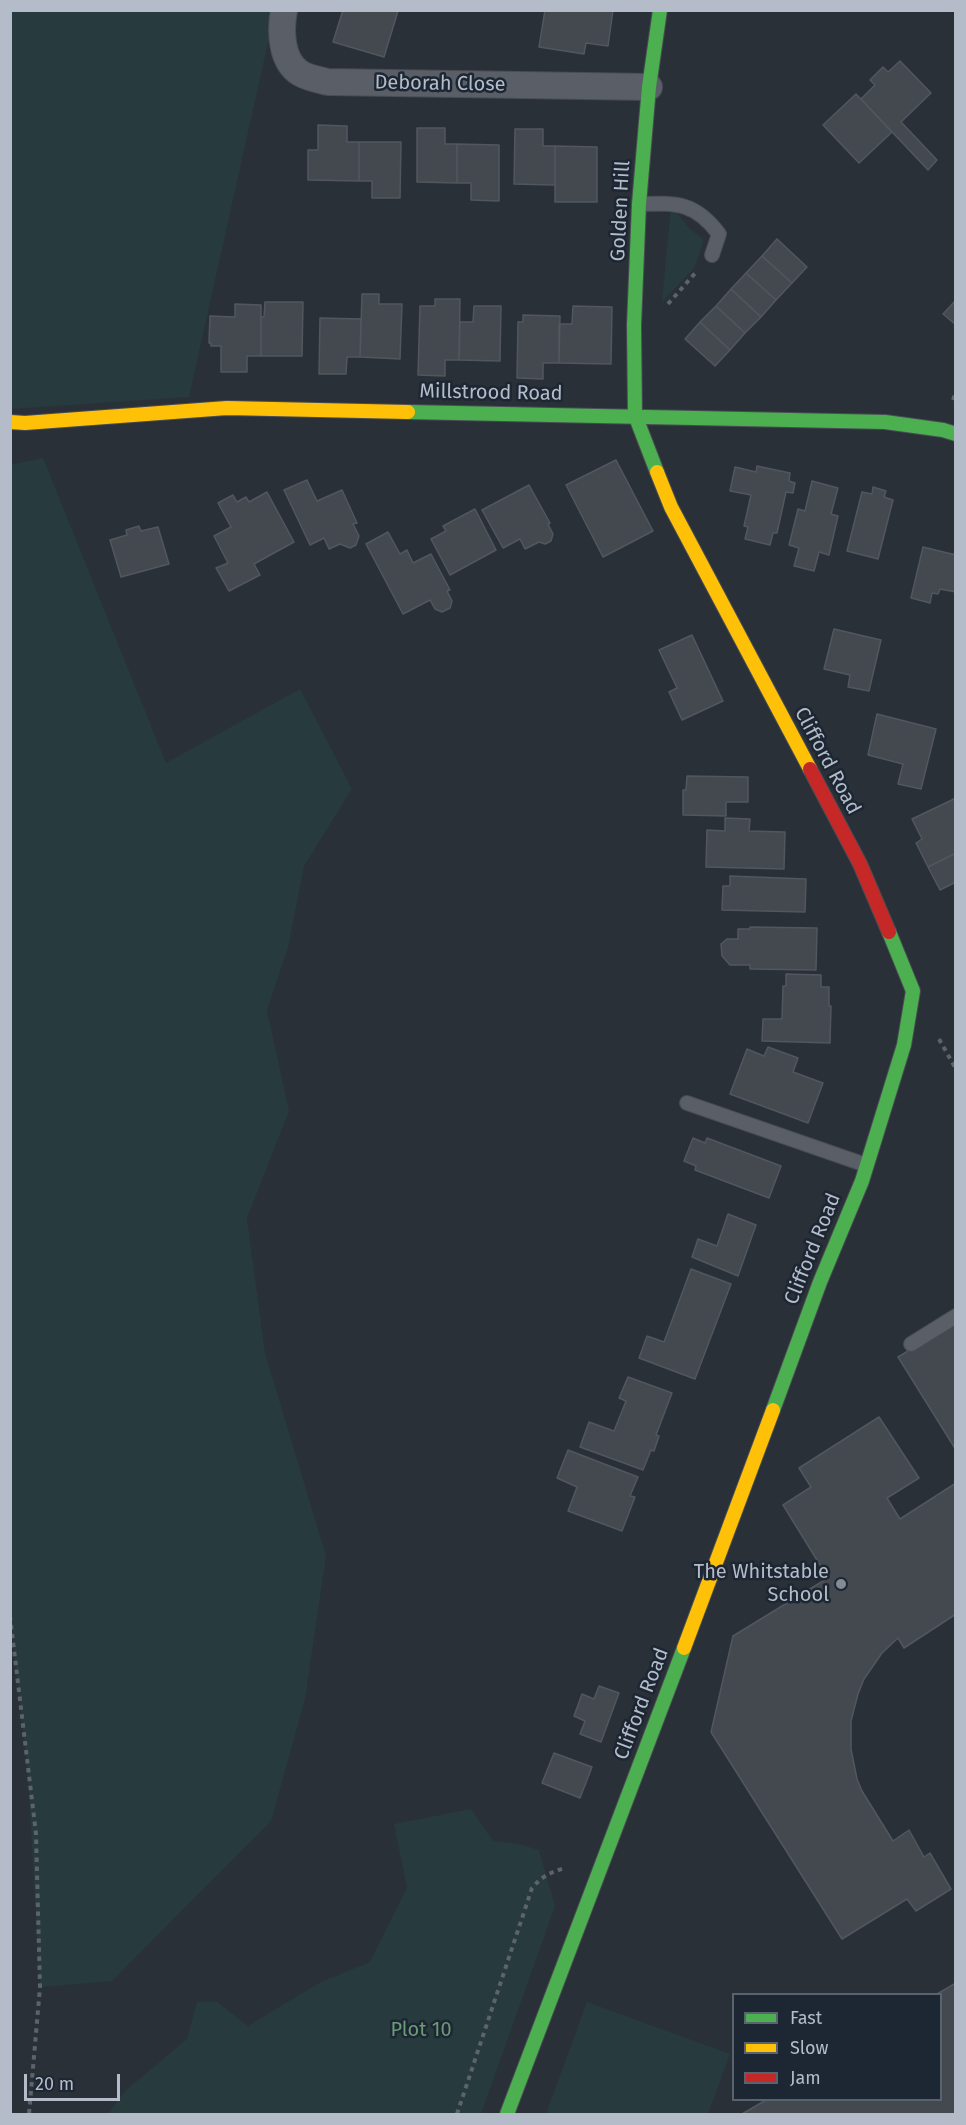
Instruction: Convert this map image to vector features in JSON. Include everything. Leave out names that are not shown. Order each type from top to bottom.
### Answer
[{"type":"street","name":"Deborah Close","points":[[284,10],[283,43],[288,62],[301,74],[328,82],[649,87]]},
{"type":"street","name":"Golden Hill","points":[[635,415],[634,325],[639,204],[649,87],[660,10]]},
{"type":"street","name":"Millstrood Road","points":[[10,422],[25,423],[227,408],[885,422],[943,430],[956,435]]},
{"type":"street","name":"Clifford Road","points":[[507,2115],[820,1281],[862,1181],[904,1045],[913,992],[860,864],[671,507],[635,415]]},
{"type":"street","name":"Millstrood Road","points":[[10,429],[25,423]]},
{"type":"lane","points":[[639,204],[676,204],[706,217],[719,234],[712,255]]},
{"type":"lane","points":[[687,1103],[866,1165]]},
{"type":"lane","points":[[911,1344],[956,1316]]},
{"type":"path","points":[[634,325],[665,308],[712,255]]},
{"type":"path","points":[[10,1616],[36,1834],[40,1987],[30,2115]]},
{"type":"path","points":[[457,2115],[532,1888],[540,1878],[551,1872],[591,1863],[603,1863]]},
{"type":"green space","points":[[13,10],[275,11],[189,397],[11,409],[10,19]]},
{"type":"green space","points":[[671,206],[689,228],[704,240],[694,268],[662,302]]},
{"type":"green space","points":[[43,458],[166,763],[300,689],[352,789],[304,866],[288,948],[267,1010],[289,1111],[247,1218],[265,1353],[326,1556],[305,1699],[271,1821],[112,1981],[40,1987],[28,1775],[10,1618],[10,465]]},
{"type":"green space","name":"Plot 10","points":[[471,1809],[493,1841],[519,1844],[539,1850],[555,1906],[481,2114],[108,2114],[125,2091],[187,2039],[197,2002],[217,2002],[248,2026],[321,1982],[370,1962],[407,1888],[394,1824]]},
{"type":"green space","points":[[587,2002],[730,2054],[708,2114],[546,2114]]},
{"type":"building","points":[[343,10],[398,11],[384,57],[333,42]]},
{"type":"building","points":[[545,10],[613,10],[608,46],[586,43],[584,54],[539,47]]},
{"type":"building","points":[[900,61],[931,93],[901,122],[937,160],[928,170],[861,99],[875,85],[870,80],[883,67],[888,72]]},
{"type":"building","points":[[856,94],[892,132],[859,163],[823,125]]},
{"type":"building","points":[[318,125],[347,126],[347,142],[359,142],[359,181],[308,180],[308,150],[318,150]]},
{"type":"building","points":[[417,128],[445,128],[445,144],[457,144],[457,183],[417,182]]},
{"type":"building","points":[[515,129],[543,129],[543,146],[555,146],[555,185],[514,184]]},
{"type":"building","points":[[359,142],[401,142],[400,198],[372,198],[372,181],[359,181]]},
{"type":"building","points":[[457,144],[499,145],[499,201],[471,200],[471,183],[457,183]]},
{"type":"building","points":[[555,146],[597,147],[597,202],[555,202]]},
{"type":"building","points":[[777,239],[807,267],[792,283],[762,256]]},
{"type":"building","points":[[762,256],[792,283],[776,300],[746,273]]},
{"type":"building","points":[[746,273],[776,300],[761,317],[731,289]]},
{"type":"building","points":[[731,289],[761,317],[745,333],[716,306]]},
{"type":"building","points":[[362,294],[379,294],[379,304],[402,304],[400,359],[360,357]]},
{"type":"building","points":[[435,299],[460,299],[459,360],[445,360],[445,376],[418,375],[420,306],[435,306]]},
{"type":"building","points":[[956,300],[956,325],[943,314]]},
{"type":"building","points":[[265,302],[303,302],[302,356],[261,356],[261,317],[264,317]]},
{"type":"building","points":[[235,304],[261,305],[261,356],[247,356],[247,372],[221,372],[221,346],[211,346],[209,343],[210,316],[235,317]]},
{"type":"building","points":[[474,306],[501,306],[500,361],[459,360],[460,322],[473,322]]},
{"type":"building","points":[[573,306],[612,307],[611,364],[559,363],[559,324],[572,324]]},
{"type":"building","points":[[716,306],[745,333],[730,350],[700,322]]},
{"type":"building","points":[[523,315],[560,316],[559,363],[543,363],[543,379],[517,378],[518,322],[523,322]]},
{"type":"building","points":[[320,318],[361,319],[360,357],[347,357],[346,374],[319,374]]},
{"type":"building","points":[[700,322],[730,350],[715,366],[685,339]]},
{"type":"building","points":[[616,460],[653,531],[603,557],[566,485]]},
{"type":"building","points":[[757,466],[790,473],[789,481],[795,483],[793,493],[786,492],[777,533],[773,533],[770,545],[745,539],[748,527],[744,526],[751,495],[730,491],[735,467],[756,472]]},
{"type":"building","points":[[307,480],[317,501],[342,490],[357,523],[353,524],[359,536],[356,545],[350,548],[340,544],[329,549],[324,538],[310,545],[284,490]]},
{"type":"building","points":[[812,481],[838,488],[831,514],[838,516],[829,555],[819,552],[814,571],[794,566],[799,548],[789,545],[798,509],[805,511]]},
{"type":"building","points":[[529,485],[550,523],[548,524],[553,534],[551,541],[545,544],[539,542],[525,549],[520,539],[503,548],[482,510]]},
{"type":"building","points":[[873,487],[886,491],[884,497],[893,500],[878,559],[847,551],[862,492],[872,494]]},
{"type":"building","points":[[267,492],[294,542],[254,564],[260,575],[229,591],[216,568],[228,563],[214,536],[231,527],[218,503],[233,495],[237,502],[246,497],[249,502]]},
{"type":"building","points":[[475,509],[496,550],[450,575],[431,539],[446,531],[443,526]]},
{"type":"building","points":[[139,526],[141,531],[158,527],[169,564],[121,577],[110,540],[127,535],[126,530]]},
{"type":"building","points":[[388,532],[400,554],[407,550],[413,563],[431,554],[450,590],[447,591],[452,601],[450,608],[442,612],[435,609],[430,600],[403,614],[366,544]]},
{"type":"building","points":[[923,547],[956,555],[956,592],[940,589],[938,594],[932,593],[930,603],[911,598]]},
{"type":"building","points":[[834,629],[881,640],[869,691],[848,687],[850,675],[824,669]]},
{"type":"building","points":[[692,635],[723,701],[682,720],[669,692],[677,688],[659,650]]},
{"type":"building","points":[[877,714],[936,729],[921,789],[898,784],[903,764],[868,755]]},
{"type":"building","points":[[687,776],[748,777],[748,802],[726,802],[726,816],[683,815],[683,790],[686,790]]},
{"type":"building","points":[[956,798],[956,853],[928,867],[916,843],[922,839],[912,819]]},
{"type":"building","points":[[725,818],[750,819],[749,831],[785,832],[784,869],[706,867],[707,830],[725,831]]},
{"type":"building","points":[[956,853],[956,882],[940,890],[928,867]]},
{"type":"building","points":[[730,876],[806,879],[805,912],[722,910],[723,886],[730,886]]},
{"type":"building","points":[[750,927],[817,928],[816,970],[750,969],[750,965],[730,965],[722,956],[721,944],[727,939],[738,939],[738,929],[750,929]]},
{"type":"building","points":[[786,974],[821,975],[821,987],[829,987],[830,1043],[762,1041],[763,1019],[782,1019],[783,986],[786,986]]},
{"type":"building","points":[[768,1047],[798,1058],[793,1072],[823,1083],[808,1123],[730,1094],[747,1049],[764,1056]]},
{"type":"building","points":[[693,1138],[705,1143],[707,1138],[781,1166],[769,1198],[695,1170],[696,1166],[684,1161]]},
{"type":"building","points":[[728,1214],[756,1225],[738,1276],[692,1257],[698,1239],[717,1246]]},
{"type":"building","points":[[691,1269],[731,1284],[695,1379],[639,1358],[647,1336],[664,1342]]},
{"type":"building","points":[[956,1322],[956,1450],[898,1357]]},
{"type":"building","points":[[628,1377],[672,1393],[656,1435],[659,1436],[654,1451],[651,1450],[643,1470],[580,1447],[589,1422],[614,1431],[626,1401],[619,1398]]},
{"type":"building","points":[[879,1417],[919,1478],[887,1498],[900,1519],[956,1483],[956,1614],[904,1648],[898,1638],[882,1653],[864,1679],[858,1694],[851,1721],[851,1749],[862,1791],[893,1841],[909,1830],[924,1857],[930,1853],[951,1889],[916,1911],[907,1899],[842,1939],[711,1732],[733,1636],[828,1578],[783,1505],[811,1487],[799,1468]]},
{"type":"building","points":[[568,1450],[638,1477],[630,1496],[635,1497],[622,1531],[568,1511],[577,1487],[557,1478]]},
{"type":"building","points":[[599,1686],[619,1693],[601,1742],[580,1734],[585,1721],[574,1716],[582,1694],[594,1699]]},
{"type":"building","points":[[554,1753],[592,1767],[580,1798],[542,1783]]},
{"type":"building","points":[[956,1983],[956,2114],[742,2114],[764,2101],[942,2101],[942,1993],[939,1993]]},
{"type":"traffic: fast","points":[[657,472],[635,415],[634,325],[639,204],[649,87],[660,10]]},
{"type":"traffic: fast","points":[[408,412],[885,422],[956,434]]},
{"type":"traffic: fast","points":[[773,1410],[820,1282],[862,1181],[904,1045],[913,991],[889,932]]},
{"type":"traffic: fast","points":[[507,2114],[684,1648]]},
{"type":"traffic: slow","points":[[10,422],[25,423],[227,408],[408,412]]},
{"type":"traffic: slow","points":[[657,472],[671,507],[810,769]]},
{"type":"traffic: slow","points":[[684,1648],[773,1410]]},
{"type":"traffic: jam","points":[[810,769],[860,864],[889,932]]},
{"type":"place","name":"The Whitstable School","points":[[841,1584]]}]
